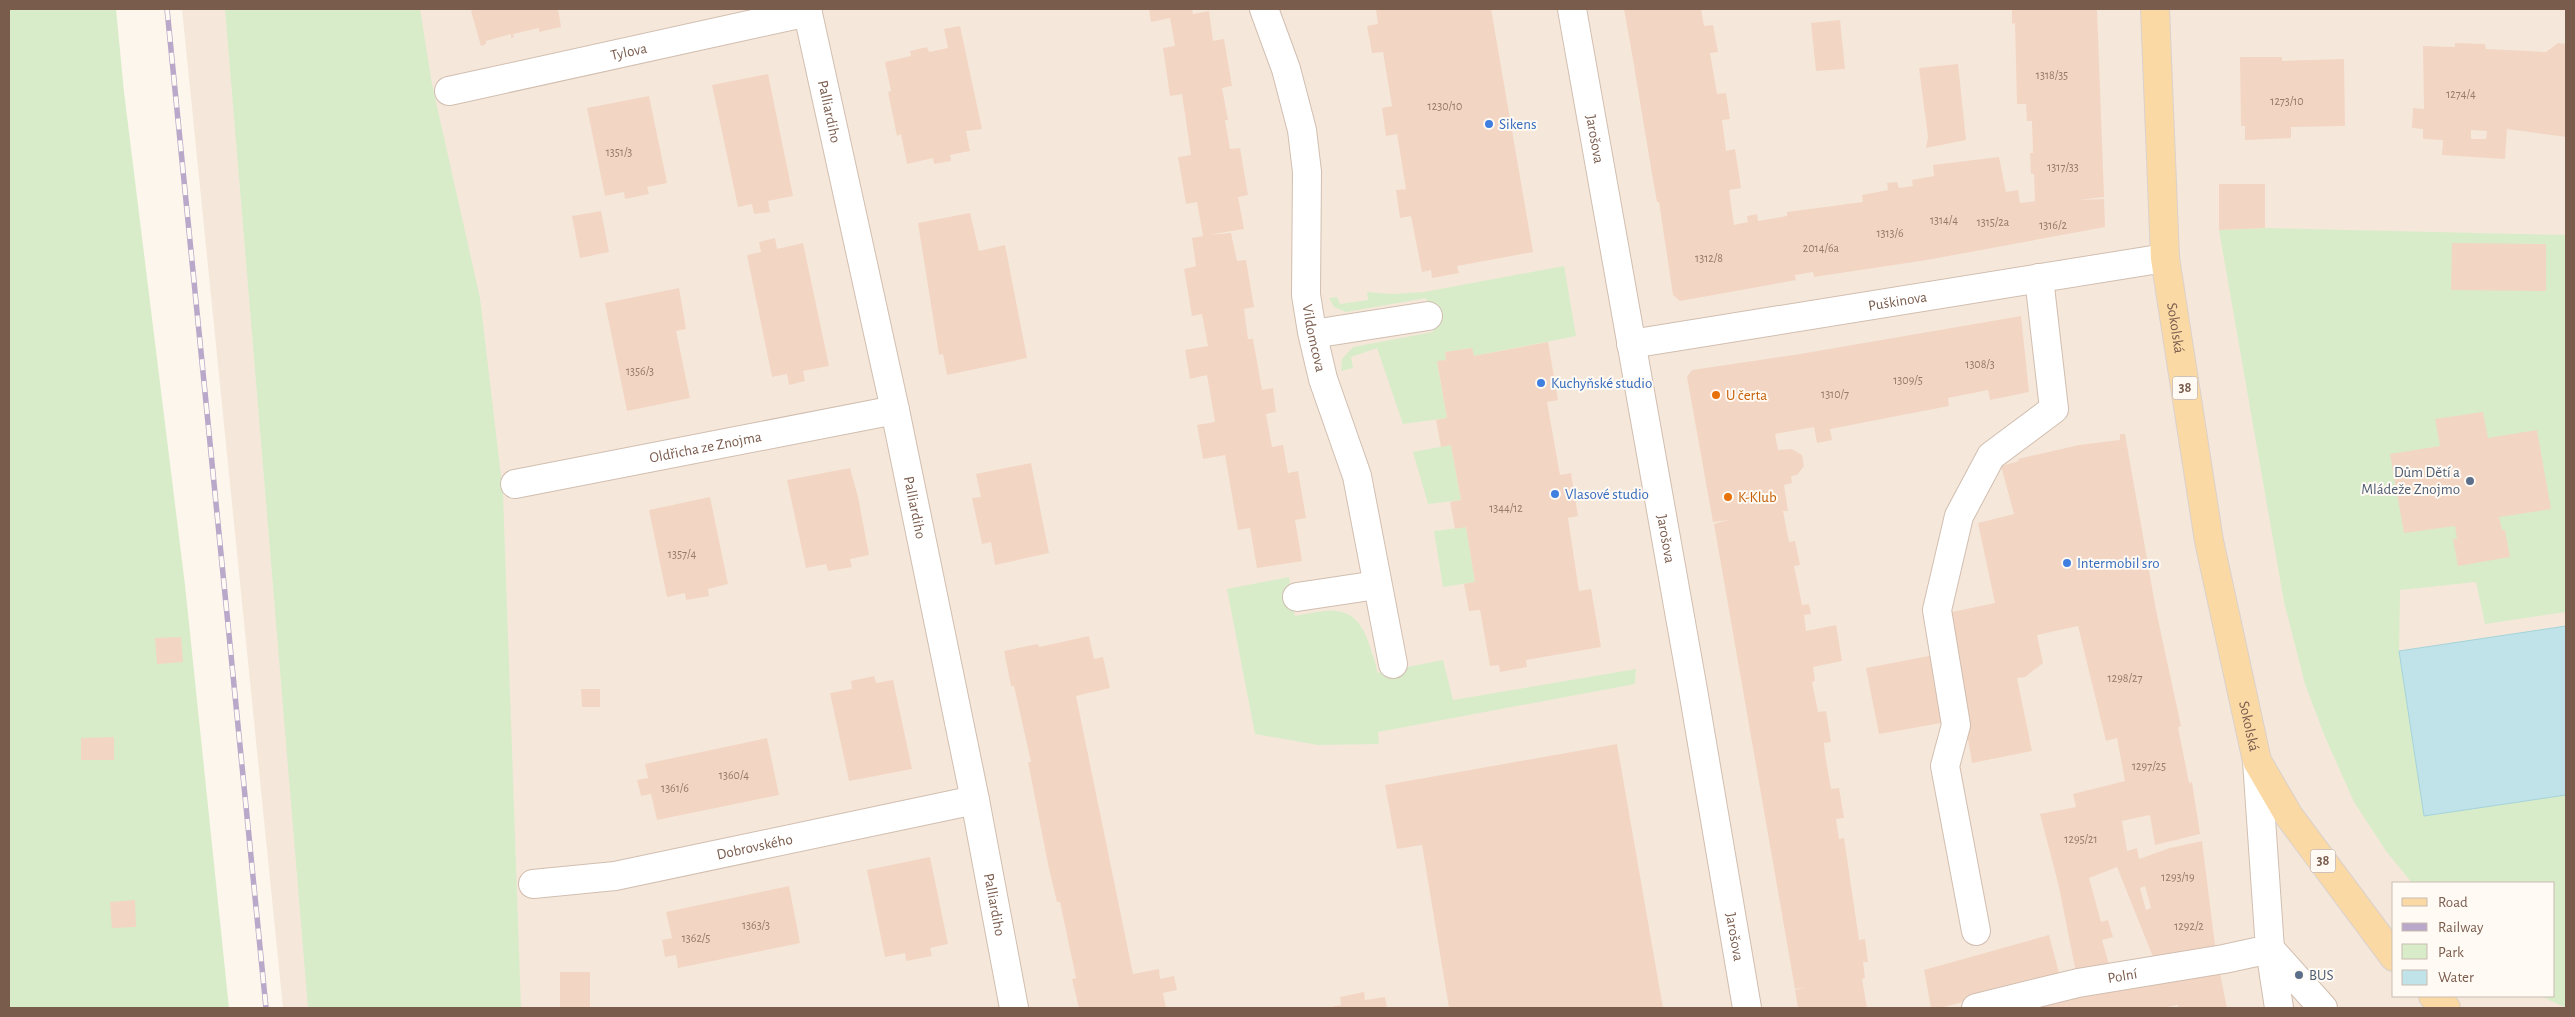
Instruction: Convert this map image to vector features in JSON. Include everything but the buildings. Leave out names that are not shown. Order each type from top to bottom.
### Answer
[{"type":"main road","name":"Sokolská","points":[[2155,9],[2165,258],[2209,541],[2257,761]]},
{"type":"main road","name":"38","points":[[2257,761],[2290,816],[2392,954]]},
{"type":"main road","points":[[2434,997],[2446,1008]]},
{"type":"street","name":"Vildomcova","points":[[1264,9],[1286,69],[1302,130],[1308,172],[1306,295],[1313,334],[1323,379],[1356,476],[1393,664]]},
{"type":"street","name":"Jarošova","points":[[1572,9],[1693,690],[1747,1008]]},
{"type":"street","name":"Tylova","points":[[449,91],[808,10]]},
{"type":"street","name":"Palliardiho","points":[[808,10],[895,410],[1014,1008]]},
{"type":"street","name":"Puškinova","points":[[1631,344],[2165,258]]},
{"type":"street","points":[[1976,931],[1944,766],[1956,725],[1937,610],[1959,516],[1991,456],[2054,409],[2039,278]]},
{"type":"street","points":[[1313,334],[1428,316]]},
{"type":"street","name":"Oldřicha ze Znojma","points":[[516,484],[895,410]]},
{"type":"street","points":[[1297,597],[1376,585]]},
{"type":"street","points":[[2257,761],[2270,949],[2278,1008]]},
{"type":"street","name":"Dobrovského","points":[[533,884],[615,876],[974,800]]},
{"type":"street","points":[[2270,949],[2323,1008]]},
{"type":"street","name":"Polní","points":[[1976,1008],[2078,983],[2224,959],[2270,949]]},
{"type":"shaded area","points":[[182,9],[2566,9],[2566,1008],[283,1008]]},
{"type":"green space","points":[[9,9],[116,9],[124,92],[185,585],[229,1008],[9,1008]]},
{"type":"green space","points":[[225,9],[420,9],[432,84],[480,298],[503,493],[521,1008],[308,1008]]},
{"type":"green space","points":[[2265,228],[2566,235],[2566,612],[2485,624],[2476,582],[2400,590],[2399,651],[2424,816],[2566,795],[2566,1008],[2543,997],[2555,997],[2555,882],[2411,882],[2386,851],[2354,802],[2325,737],[2305,684],[2284,602],[2219,230]]},
{"type":"green space","points":[[1564,266],[1576,336],[1474,356],[1471,348],[1445,352],[1446,360],[1437,362],[1447,418],[1403,424],[1377,348],[1351,357],[1353,368],[1341,371],[1342,359],[1353,347],[1433,332],[1426,298],[1346,312],[1334,307],[1329,298],[1337,297],[1340,304],[1368,300],[1367,292],[1392,294],[1424,292]]},
{"type":"green space","points":[[1451,445],[1461,500],[1428,504],[1413,452]]},
{"type":"green space","points":[[1466,527],[1475,582],[1443,587],[1434,531]]},
{"type":"green space","points":[[1289,577],[1295,616],[1332,611],[1342,612],[1350,616],[1358,622],[1364,632],[1377,673],[1443,660],[1453,700],[1636,669],[1635,684],[1378,732],[1379,744],[1318,745],[1255,734],[1227,589]]},
{"type":"water","points":[[2566,626],[2566,795],[2424,816],[2399,651]]},
{"type":"railway","points":[[167,9],[266,1008]]},
{"type":"place","name":"Sikens","points":[[1489,124]]},
{"type":"place","name":"Kuchyňské studio","points":[[1541,383]]},
{"type":"place","name":"U čerta","points":[[1716,395]]},
{"type":"place","name":"Dům Dětí a Mládeže Znojmo","points":[[2470,481]]},
{"type":"place","name":"Vlasové studio","points":[[1555,494]]},
{"type":"place","name":"K-Klub","points":[[1728,497]]},
{"type":"place","name":"Intermobil sro","points":[[2067,563]]},
{"type":"place","name":"BUS","points":[[2299,975]]}]
